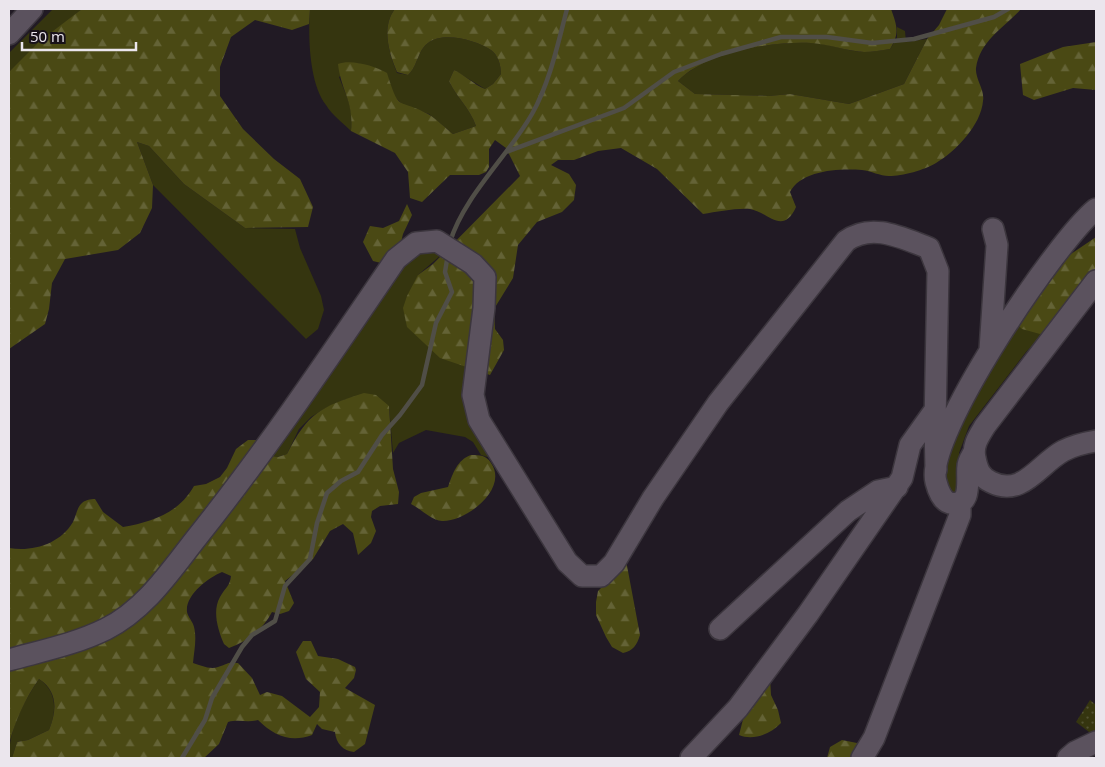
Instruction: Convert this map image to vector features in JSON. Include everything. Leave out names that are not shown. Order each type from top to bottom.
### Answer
[{"type":"street","points":[[9,34],[32,9]]},
{"type":"street","points":[[936,470],[944,434],[990,352],[1065,241],[1096,209]]},
{"type":"street","points":[[990,352],[997,245],[993,229]]},
{"type":"street","points":[[9,660],[56,647],[106,629],[146,601],[225,502],[306,392],[396,259],[416,243],[437,241],[473,264],[484,277],[484,308],[473,395],[479,420],[567,562],[582,576],[601,576],[614,563],[653,498],[718,403],[846,241],[858,232],[888,233],[929,248],[938,271],[935,480],[943,499],[951,503],[960,502],[967,496],[970,485],[968,465],[977,439],[985,426],[1096,281]]},
{"type":"street","points":[[691,758],[738,708],[808,614],[897,487],[902,478],[910,445],[935,410]]},
{"type":"street","points":[[974,452],[977,469],[985,479],[1000,487],[1017,486],[1028,480],[1062,452],[1082,443],[1096,441]]},
{"type":"street","points":[[720,629],[848,511],[878,491],[897,487]]},
{"type":"street","points":[[862,758],[874,738],[960,515],[960,502]]},
{"type":"street","points":[[1068,758],[1075,752],[1096,742]]},
{"type":"shaded area","points":[[53,9],[82,9],[9,72],[9,53]]},
{"type":"shaded area","points":[[310,9],[395,9],[388,24],[387,32],[389,49],[397,73],[408,75],[424,46],[434,39],[460,38],[485,46],[491,50],[497,57],[501,71],[501,74],[493,84],[485,89],[454,70],[449,81],[476,126],[453,134],[429,114],[403,105],[393,95],[389,80],[381,70],[357,63],[339,77],[351,109],[351,131],[328,109],[316,85],[311,59]]},
{"type":"shaded area","points":[[897,27],[905,31],[906,42],[927,39],[904,84],[849,104],[790,94],[769,96],[695,94],[678,81],[690,71],[705,63],[740,50],[759,46],[811,43],[863,52],[890,49],[897,38]]},
{"type":"shaded area","points":[[137,142],[149,146],[184,184],[245,228],[295,229],[300,248],[321,296],[324,310],[318,329],[306,339],[153,185]]},
{"type":"shaded area","points":[[429,249],[441,255],[418,275],[473,370],[494,459],[481,455],[473,442],[465,437],[426,430],[399,443],[393,453],[389,406],[346,399],[311,417],[299,429],[287,454],[278,457],[266,455],[402,254]]},
{"type":"shaded area","points":[[1014,321],[1046,331],[1026,352],[969,426],[959,453],[962,486],[954,494],[949,494],[942,483],[945,443]]},
{"type":"shaded area","points":[[39,679],[45,684],[52,695],[54,709],[52,723],[49,730],[28,740],[17,742],[12,758],[9,758],[14,727]]},
{"type":"shaded area","points":[[1090,700],[1096,705],[1096,734],[1093,735],[1076,722]]},
{"type":"green space","points":[[82,9],[310,9],[309,24],[292,30],[255,20],[231,37],[220,67],[220,96],[243,129],[274,159],[300,179],[313,207],[308,227],[245,228],[184,184],[149,146],[137,142],[153,185],[152,208],[140,233],[118,250],[65,259],[52,283],[45,324],[9,349],[9,72],[40,41]]},
{"type":"green space","points":[[395,9],[891,9],[895,20],[896,34],[890,49],[864,52],[811,43],[759,46],[740,50],[705,63],[690,71],[678,81],[695,94],[769,96],[790,94],[849,104],[904,84],[927,39],[939,25],[947,9],[1021,9],[982,49],[976,68],[983,97],[981,110],[973,128],[951,152],[931,166],[894,176],[853,169],[832,170],[812,175],[795,185],[790,192],[796,207],[791,216],[786,220],[775,220],[750,209],[703,214],[657,169],[621,148],[598,151],[574,160],[558,160],[551,165],[569,174],[576,185],[574,200],[562,212],[537,222],[518,245],[513,278],[494,309],[495,329],[503,340],[504,350],[490,375],[440,358],[407,327],[403,308],[418,275],[433,264],[520,176],[506,148],[495,140],[489,149],[489,167],[486,172],[479,175],[450,175],[422,202],[410,198],[408,172],[395,153],[351,131],[351,112],[338,64],[349,62],[363,64],[387,73],[398,100],[431,116],[453,134],[476,126],[449,81],[454,70],[485,89],[493,84],[501,74],[500,64],[493,52],[485,46],[451,37],[434,39],[424,46],[408,75],[397,72],[391,57],[387,32],[388,24]]},
{"type":"green space","points":[[1096,42],[1096,90],[1073,88],[1034,100],[1023,95],[1020,64],[1063,47]]},
{"type":"green space","points":[[407,204],[412,215],[403,234],[400,246],[381,263],[373,261],[363,242],[370,226],[383,228],[399,221]]},
{"type":"green space","points":[[1096,237],[1096,278],[1054,328],[1040,334],[1022,329],[1014,321],[1068,256]]},
{"type":"green space","points":[[364,393],[376,395],[389,406],[393,469],[399,492],[398,504],[380,506],[372,511],[371,517],[376,531],[371,543],[358,555],[353,533],[343,524],[330,531],[313,559],[285,581],[294,603],[289,611],[280,614],[272,612],[254,634],[229,648],[224,644],[218,627],[216,608],[231,576],[222,572],[210,578],[194,593],[187,606],[187,612],[195,632],[193,663],[212,668],[229,663],[238,663],[252,678],[260,695],[267,692],[282,696],[310,717],[319,707],[320,692],[306,679],[296,652],[303,641],[311,641],[318,656],[338,659],[355,667],[354,678],[345,688],[375,705],[365,744],[354,752],[347,750],[339,743],[335,732],[322,729],[317,724],[312,735],[290,738],[277,734],[258,720],[228,722],[219,744],[204,758],[12,758],[17,742],[28,740],[49,730],[52,723],[54,702],[50,689],[39,679],[21,710],[9,744],[9,664],[104,633],[266,455],[278,457],[287,454],[302,429],[317,413],[336,403]]},
{"type":"green space","points":[[248,440],[257,440],[261,443],[194,536],[111,621],[9,653],[9,548],[27,549],[53,541],[68,530],[81,504],[90,500],[95,499],[103,512],[123,527],[164,515],[181,503],[194,486],[206,484],[220,477],[227,468],[236,449]]},
{"type":"green space","points":[[471,455],[480,455],[487,458],[495,473],[490,493],[473,510],[452,520],[442,521],[411,504],[414,497],[421,493],[448,487],[459,464]]},
{"type":"green space","points":[[625,555],[640,635],[634,647],[623,653],[612,647],[606,637],[596,615],[596,602],[598,591],[613,576]]},
{"type":"green space","points":[[770,678],[771,695],[778,710],[781,723],[767,733],[756,737],[739,735],[747,704]]},
{"type":"green space","points":[[842,740],[857,743],[859,747],[853,758],[827,758],[830,747]]},
{"type":"waterway","points":[[450,242],[465,208],[532,114],[544,89],[567,9]]},
{"type":"waterway","points":[[506,152],[624,108],[674,72],[721,54],[781,37],[827,37],[872,43],[914,39],[994,17],[1008,9]]},
{"type":"waterway","points":[[182,758],[205,720],[212,698],[242,647],[252,635],[275,621],[285,586],[310,559],[317,523],[327,493],[341,481],[358,472],[382,435],[400,415],[422,385],[436,323],[452,292],[445,272],[448,254]]}]
